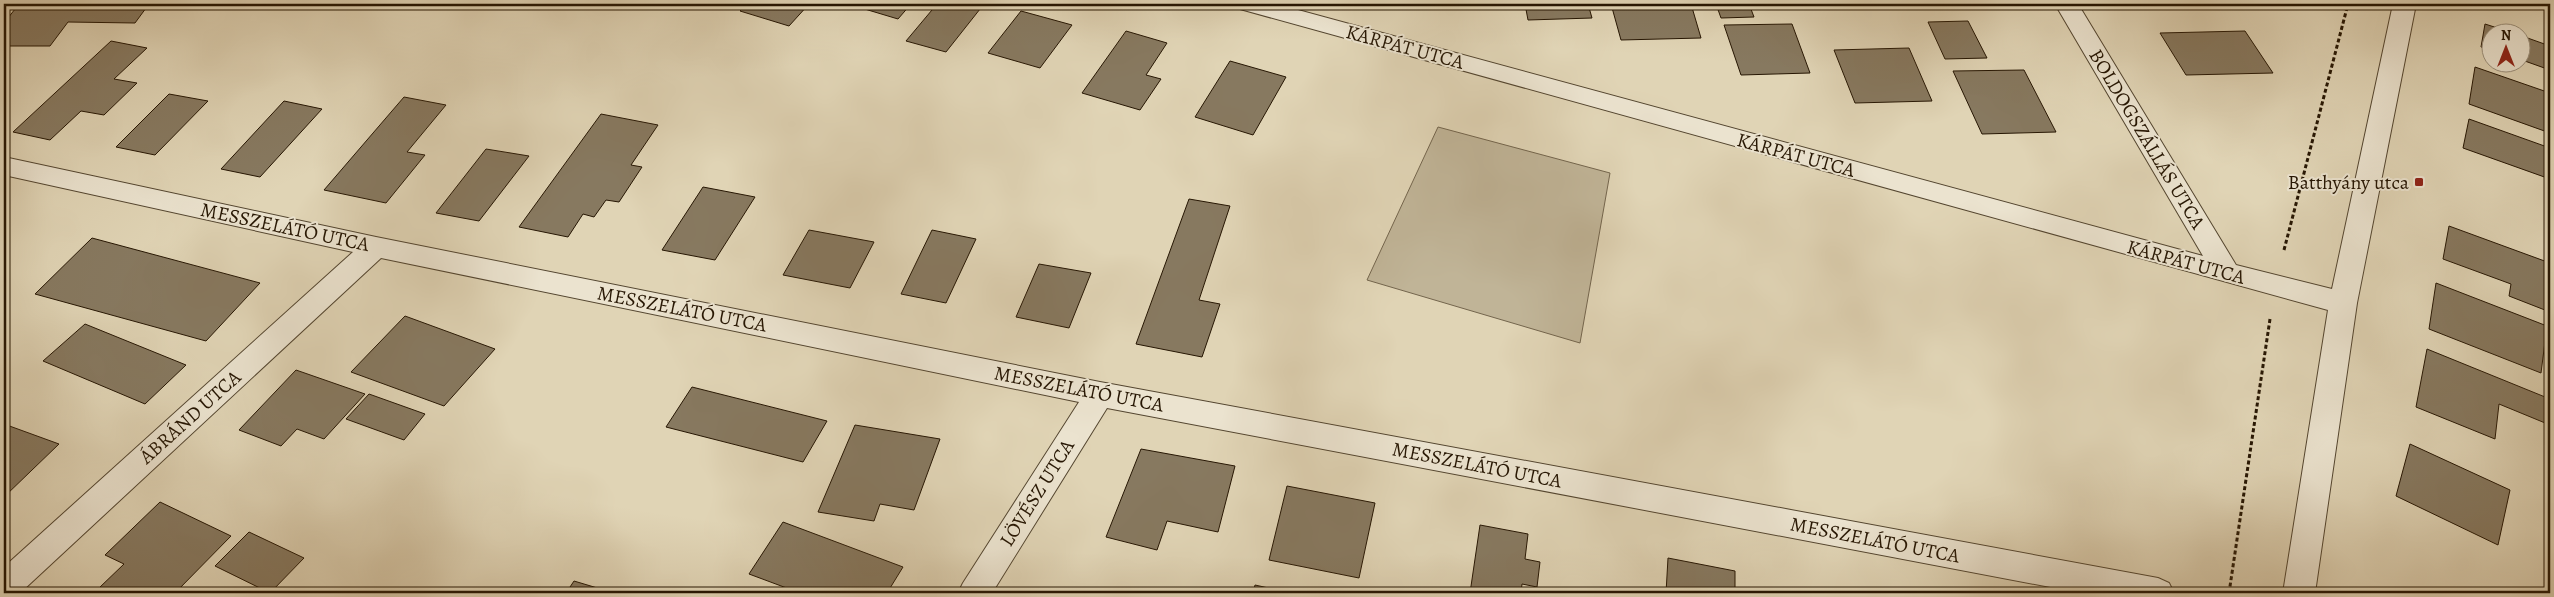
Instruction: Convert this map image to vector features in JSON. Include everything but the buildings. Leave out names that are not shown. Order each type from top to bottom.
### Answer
[{"type":"street","name":"KÁRPÁT UTCA","points":[[1248,4],[2227,274],[2343,303]]},
{"type":"street","name":"BOLDOGSZÁLLÁS UTCA","points":[[2067,4],[2227,274]]},
{"type":"street","points":[[2299,593],[2343,303],[2405,4]]},
{"type":"street","name":"MESSZELÁTÓ UTCA","points":[[4,166],[376,247],[1100,394],[2158,593]]},
{"type":"street","name":"ÁBRÁND UTCA","points":[[4,587],[376,247]]},
{"type":"street","name":"LÖVÉSZ UTCA","points":[[974,593],[1100,394]]},
{"type":"path","points":[[2229,593],[2275,286],[2348,4]]},
{"type":"shaded area","points":[[1438,127],[1610,173],[1580,343],[1367,280]]},
{"type":"place","name":"Batthyány utca","points":[[2419,182]]}]
